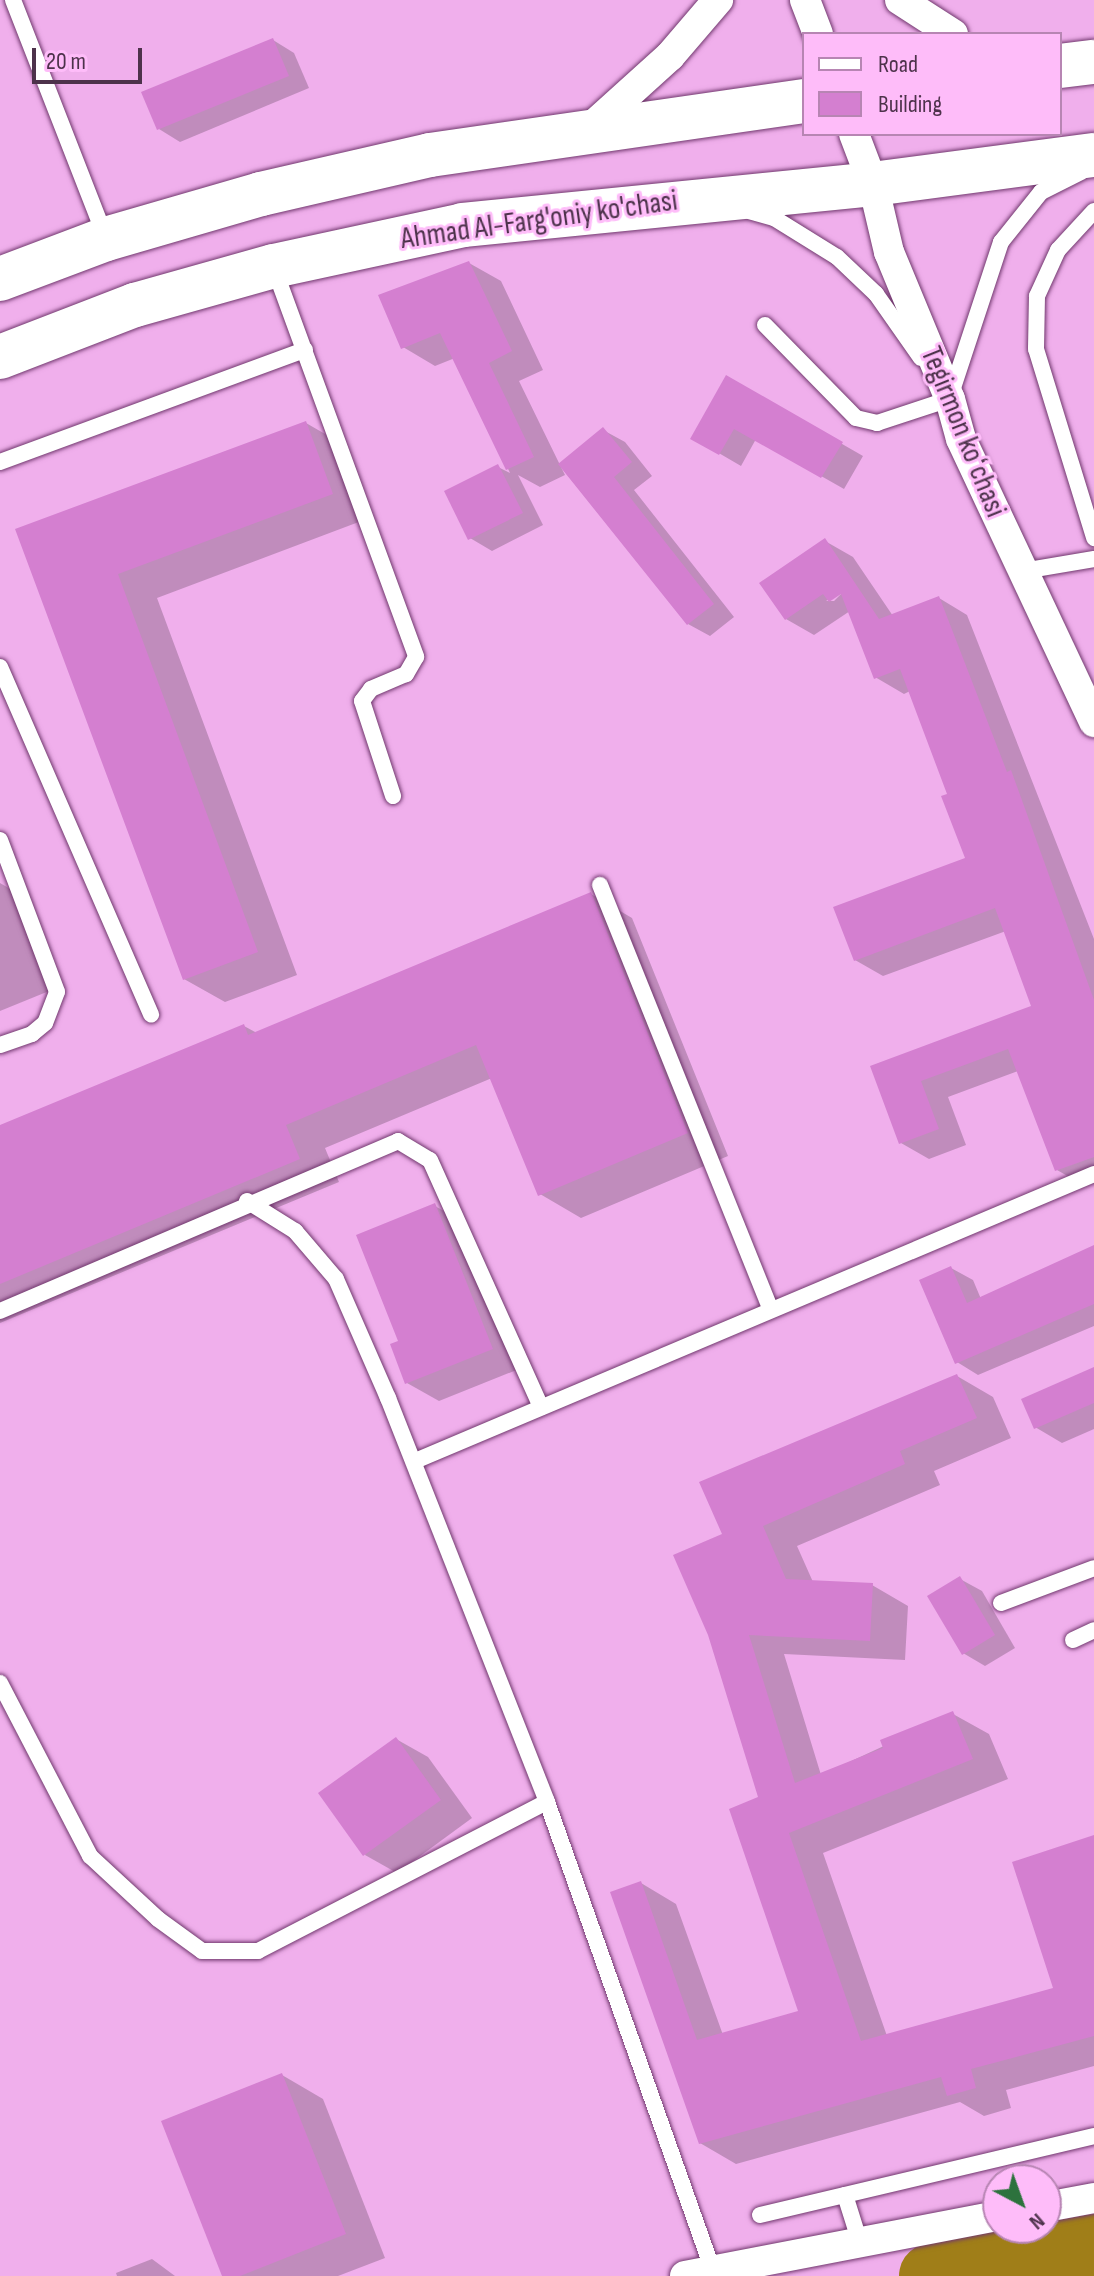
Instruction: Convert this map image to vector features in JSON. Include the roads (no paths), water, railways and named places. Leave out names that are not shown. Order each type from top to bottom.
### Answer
[{"type":"highway","points":[[1062,66],[1094,62]]},
{"type":"highway","points":[[0,279],[106,239],[261,194],[430,155],[802,101]]},
{"type":"highway","name":"Ahmad Al-Farg'oniy ko'chasi","points":[[0,357],[135,305],[274,266],[463,225],[703,197],[873,184],[1094,155]]},
{"type":"street","points":[[587,131],[670,56],[718,0]]},
{"type":"street","points":[[805,0],[817,32]]},
{"type":"street","points":[[900,0],[950,32]]},
{"type":"street","name":"Tegirmon koʻchasi","points":[[855,136],[873,184],[889,252],[950,399],[961,439],[1094,722]]},
{"type":"street","points":[[1062,2204],[1094,2198]]},
{"type":"street","points":[[699,2273],[982,2219]]},
{"type":"lane","points":[[13,0],[106,239]]},
{"type":"lane","points":[[950,399],[1001,242],[1041,192],[1094,166]]},
{"type":"lane","points":[[703,197],[774,218],[837,257],[876,294],[950,399]]},
{"type":"lane","points":[[1094,211],[1058,250],[1037,296],[1036,349],[1094,538]]},
{"type":"lane","points":[[274,266],[416,657],[406,674],[371,689],[362,701],[393,796]]},
{"type":"lane","points":[[765,325],[856,418],[877,423],[950,399]]},
{"type":"lane","points":[[0,462],[305,350]]},
{"type":"lane","points":[[1023,571],[1094,559]]},
{"type":"lane","points":[[0,667],[151,1015]]},
{"type":"lane","points":[[0,840],[57,992],[45,1023],[32,1034],[0,1045]]},
{"type":"lane","points":[[600,885],[770,1307]]},
{"type":"lane","points":[[0,1311],[247,1201],[398,1141],[430,1160],[541,1407]]},
{"type":"lane","points":[[415,1461],[770,1307],[1094,1174]]},
{"type":"lane","points":[[247,1201],[295,1231],[336,1279],[415,1461],[547,1802],[699,2273]]},
{"type":"lane","points":[[1001,1603],[1094,1568]]},
{"type":"lane","points":[[1073,1640],[1094,1630]]},
{"type":"lane","points":[[0,1683],[90,1856],[158,1919],[202,1951],[258,1951],[547,1802]]},
{"type":"lane","points":[[760,2215],[1094,2136]]},
{"type":"lane","points":[[845,2195],[860,2243]]},
{"type":"waterway","points":[[932,2276],[1094,2247]]}]
